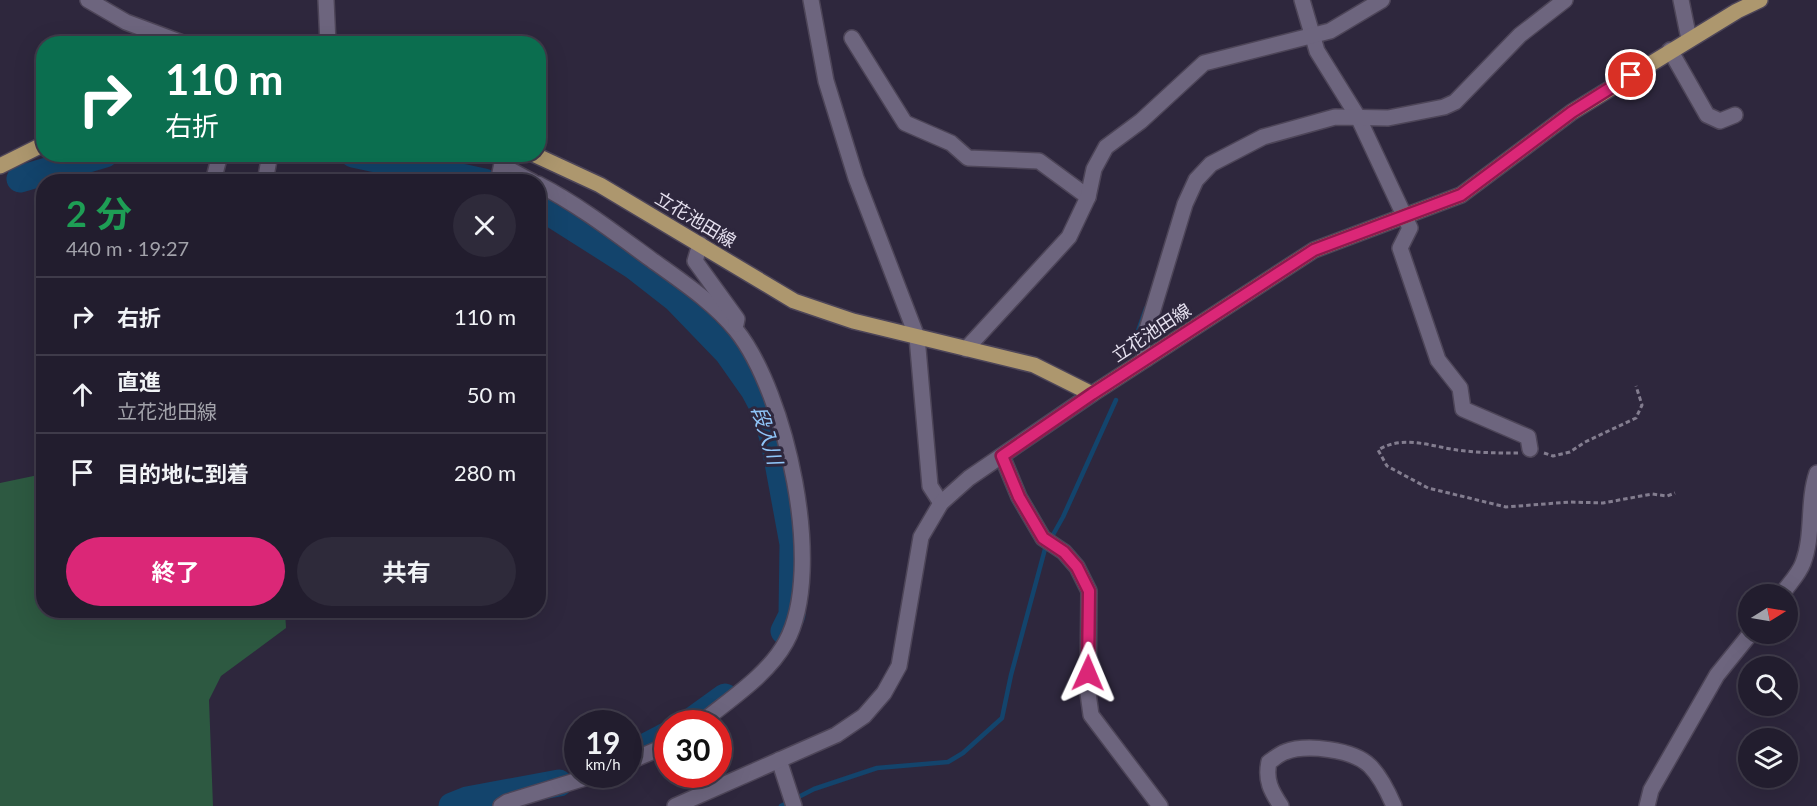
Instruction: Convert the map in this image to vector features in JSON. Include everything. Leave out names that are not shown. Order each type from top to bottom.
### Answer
[{"type":"main road","name":"立花池田線","points":[[546,160],[600,185],[794,302],[853,321],[1034,365],[1092,394],[1314,250],[1461,195],[1572,112],[1670,50],[1760,0]]},
{"type":"main road","points":[[0,166],[36,148]]},
{"type":"street","points":[[87,0],[126,22],[163,36]]},
{"type":"street","points":[[326,0],[328,36]]},
{"type":"street","points":[[811,0],[826,81],[856,178],[917,337],[930,486],[941,502]]},
{"type":"street","points":[[1302,0],[1317,51],[1358,117],[1406,216],[1410,228],[1400,248],[1438,360],[1460,388],[1463,409],[1527,437],[1530,449]]},
{"type":"street","points":[[966,349],[1069,237],[1088,196],[1094,169],[1106,147],[1141,121],[1204,63],[1330,31],[1382,0]]},
{"type":"street","points":[[1146,359],[1143,346],[1185,204],[1196,180],[1211,164],[1263,137],[1335,117],[1388,118],[1444,107],[1455,102],[1520,35],[1565,0]]},
{"type":"street","points":[[1681,0],[1689,39]]},
{"type":"street","points":[[852,38],[905,123],[951,143],[968,158],[1039,161],[1088,196]]},
{"type":"street","points":[[1670,50],[1707,115],[1720,121],[1735,115]]},
{"type":"street","points":[[506,162],[522,174]]},
{"type":"street","points":[[546,188],[582,208],[691,288],[736,330],[755,361],[774,409],[799,496],[804,549],[798,614],[787,641],[775,660],[716,710]]},
{"type":"street","points":[[700,244],[695,261],[737,319],[736,330]]},
{"type":"street","points":[[675,806],[836,735],[864,716],[884,693],[901,656],[921,537],[941,502],[969,478],[1092,394]]},
{"type":"street","points":[[1002,456],[1019,497],[1043,538],[1064,552],[1077,567],[1089,591],[1088,693],[1091,715],[1160,806]]},
{"type":"street","points":[[1790,584],[1803,566],[1811,519],[1812,488],[1817,473]]},
{"type":"street","points":[[1647,806],[1651,790],[1717,675],[1742,644]]},
{"type":"street","points":[[1281,806],[1269,788],[1266,772],[1269,762],[1285,752],[1316,748],[1343,752],[1368,764],[1384,784],[1394,806]]},
{"type":"street","points":[[779,760],[794,806]]},
{"type":"street","points":[[501,806],[507,802],[564,784]]},
{"type":"path","points":[[1636,386],[1642,405],[1636,418],[1585,442],[1570,452],[1553,456],[1530,449],[1518,453],[1464,451],[1420,442],[1391,442],[1378,450],[1387,466],[1428,488],[1506,507],[1570,502],[1603,503],[1652,494],[1667,496],[1675,493]]},
{"type":"green space","points":[[36,475],[36,618],[285,618],[286,628],[221,676],[209,700],[213,806],[0,806],[0,483]]},
{"type":"waterway","name":"段入川","points":[[37,174],[78,162]]},
{"type":"waterway","name":"段入川","points":[[390,162],[447,174]]},
{"type":"waterway","name":"段入川","points":[[20,179],[36,174]]},
{"type":"waterway","name":"段入川","points":[[546,210],[634,266],[675,298],[728,353],[754,390],[763,407],[774,441],[793,544],[792,615],[784,631]]},
{"type":"waterway","points":[[1131,351],[1146,308]]},
{"type":"waterway","points":[[781,806],[814,789],[877,768],[948,762],[963,753],[1002,718],[1011,675],[1045,549],[1063,517],[1116,400]]},
{"type":"waterway","name":"段入川","points":[[707,710],[725,697]]},
{"type":"waterway","name":"段入川","points":[[642,749],[654,742]]},
{"type":"waterway","name":"段入川","points":[[452,806],[467,800],[559,783]]},
{"type":"route","points":[[1088,673],[1089,591],[1077,567],[1064,552],[1043,538],[1019,497],[1002,456],[1092,394],[1314,250],[1461,195],[1572,112],[1631,75]]}]
